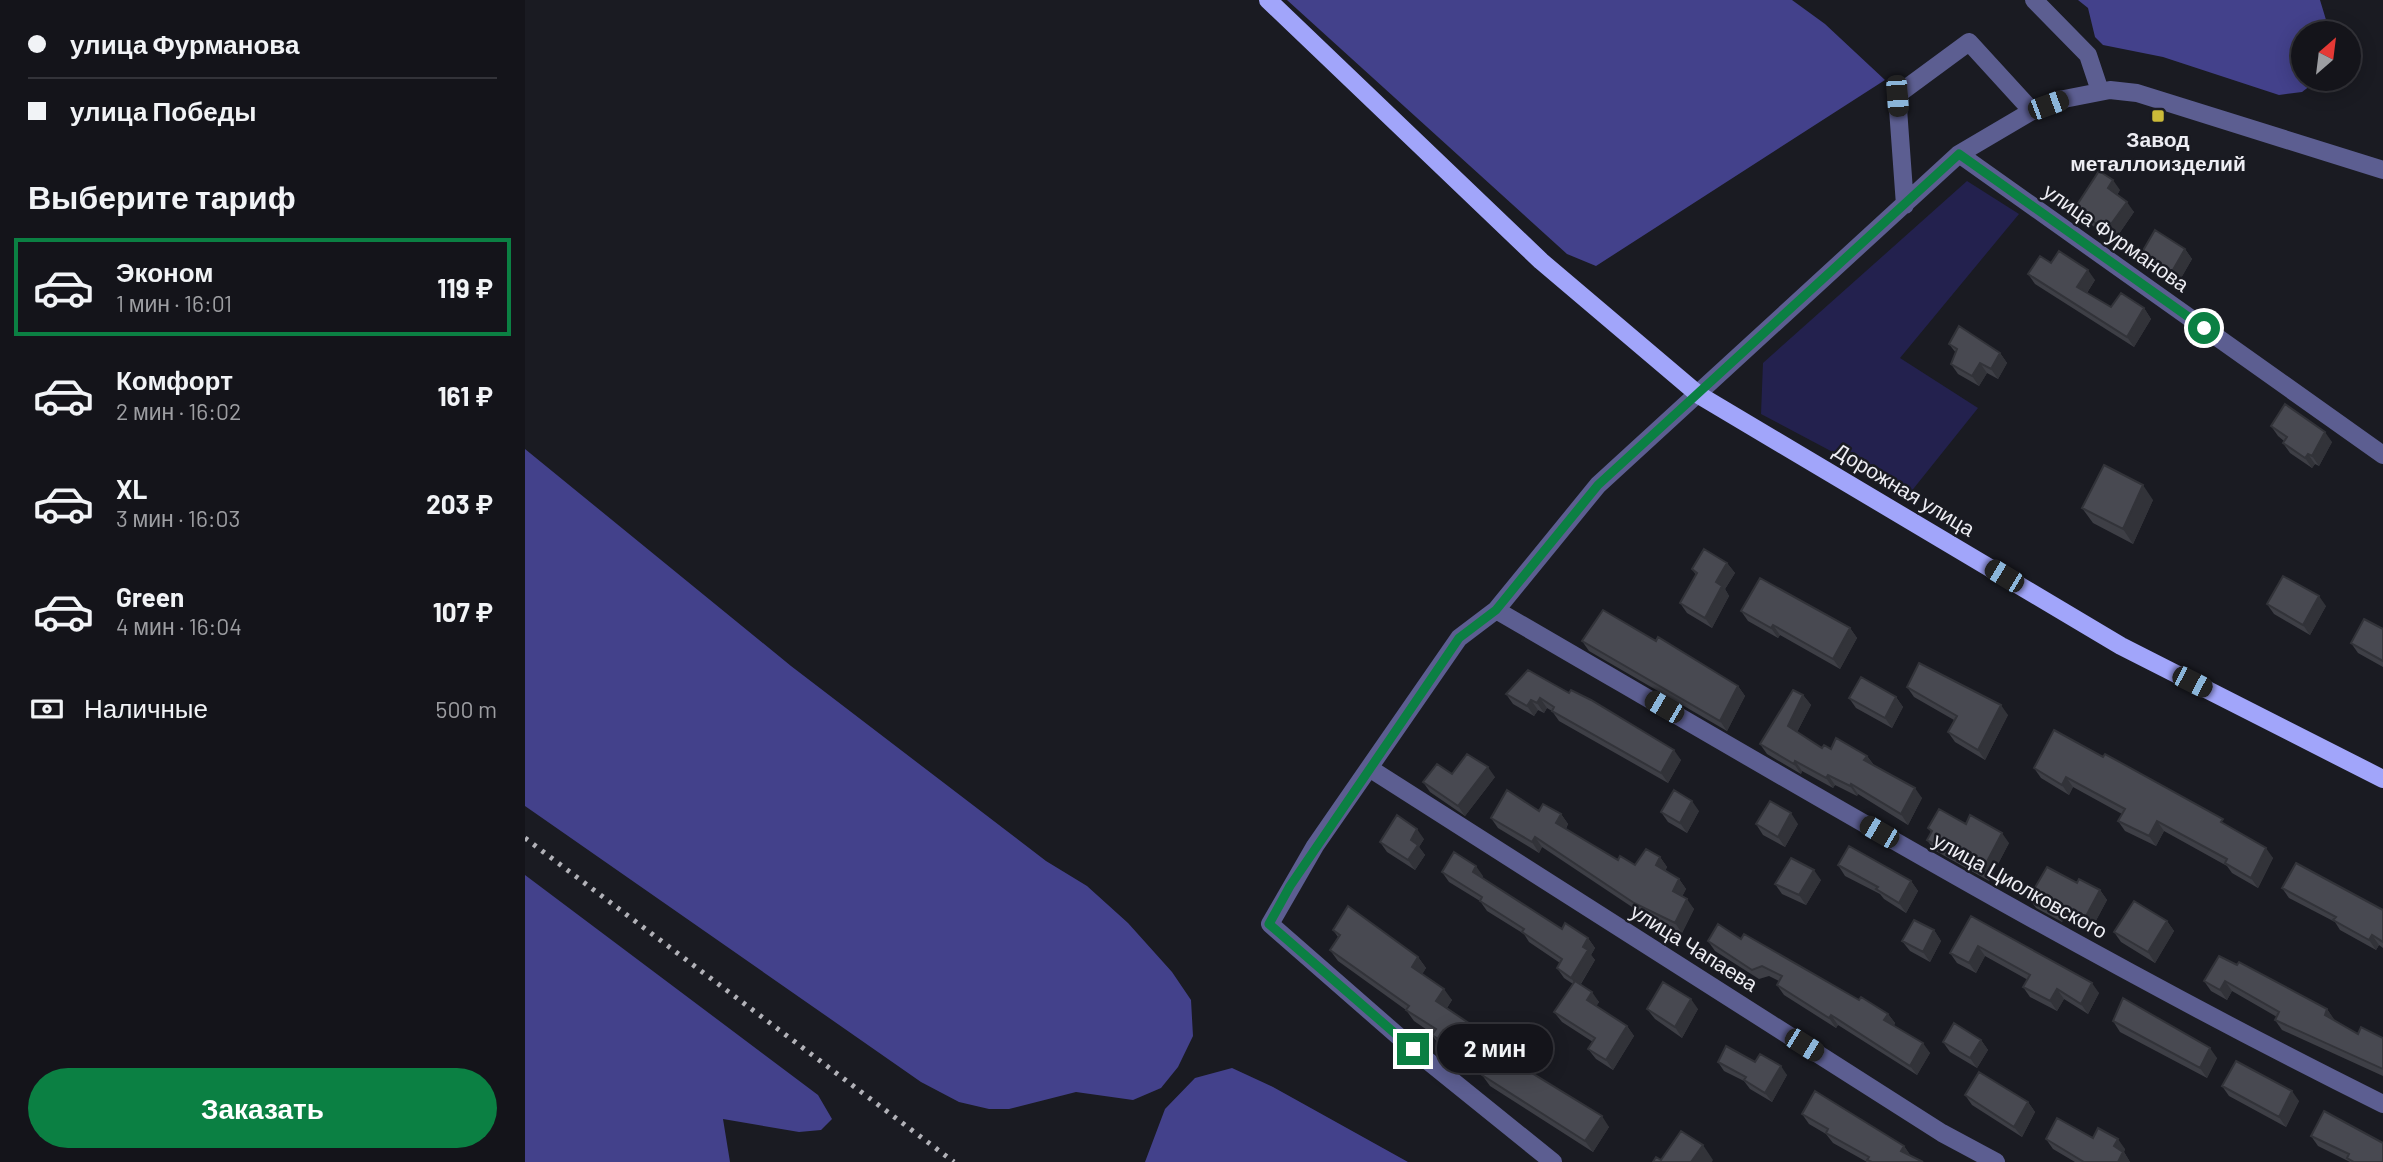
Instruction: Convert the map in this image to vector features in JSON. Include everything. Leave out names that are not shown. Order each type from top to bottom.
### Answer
[{"type":"main road","name":"Дорожная улица","points":[[1268,0],[1541,261],[1699,395],[2120,646],[2383,779]]},
{"type":"street","points":[[2034,0],[2088,55],[2100,91]]},
{"type":"street","points":[[1905,205],[1897,96],[1969,42],[2032,111]]},
{"type":"street","points":[[1553,1162],[1413,1049],[1269,924],[1315,846],[1459,638],[1496,610],[1598,485],[1959,154],[2032,111],[2100,91],[2137,93],[2383,170]]},
{"type":"street","name":"улица Фурманова","points":[[1959,154],[2383,455]]},
{"type":"street","name":"улица Циолковского","points":[[1496,610],[1975,887],[2227,1027],[2383,1104]]},
{"type":"street","name":"улица Чапаева","points":[[1369,768],[1942,1133],[1996,1162]]},
{"type":"shaded area","points":[[1287,0],[1792,0],[1825,24],[1885,80],[1596,266],[1567,254]]},
{"type":"shaded area","points":[[2078,0],[2320,0],[2326,21],[2291,21],[2291,91],[2303,91],[2279,95],[2163,57],[2103,45],[2095,37],[2088,8]]},
{"type":"shaded area","points":[[1967,181],[2019,214],[1900,358],[1978,408],[1910,493],[1761,414],[1763,363]]},
{"type":"shaded area","points":[[525,449],[791,666],[1046,861],[1087,886],[1128,923],[1172,972],[1191,1000],[1193,1036],[1178,1067],[1161,1088],[1133,1100],[1076,1092],[1009,1109],[989,1109],[959,1102],[921,1082],[525,806]]},
{"type":"shaded area","points":[[525,875],[818,1095],[832,1119],[821,1130],[799,1132],[723,1119],[730,1162],[525,1162]]},
{"type":"shaded area","points":[[1232,1068],[1273,1087],[1408,1162],[1145,1162],[1165,1109],[1195,1078]]},
{"type":"building","points":[[2099,171],[2113,180],[2108,188],[2127,202],[2106,231],[2075,208]]},
{"type":"building","points":[[2155,230],[2185,249],[2170,275],[2141,254]]},
{"type":"building","points":[[2059,251],[2088,270],[2077,287],[2111,307],[2121,293],[2144,308],[2127,337],[2028,274],[2040,256],[2051,263]]},
{"type":"building","points":[[1959,326],[2000,353],[1991,369],[1980,363],[1972,376],[1951,364],[1957,349],[1949,344]]},
{"type":"building","points":[[2285,404],[2325,432],[2312,456],[2308,454],[2305,458],[2283,443],[2287,437],[2271,426]]},
{"type":"building","points":[[2104,465],[2143,485],[2123,529],[2082,508]]},
{"type":"building","points":[[1704,549],[1727,563],[1716,582],[1722,586],[1705,618],[1680,603],[1697,573],[1692,569]]},
{"type":"building","points":[[2283,576],[2319,596],[2303,625],[2267,604]]},
{"type":"building","points":[[1760,578],[1850,628],[1833,659],[1773,625],[1771,628],[1741,611]]},
{"type":"building","points":[[1603,610],[1656,641],[1658,637],[1738,686],[1720,721],[1582,641]]},
{"type":"building","points":[[2364,619],[2383,629],[2383,661],[2351,643]]},
{"type":"building","points":[[1919,663],[2001,705],[1978,750],[1948,732],[1957,716],[1907,687]]},
{"type":"building","points":[[1528,670],[1569,693],[1571,690],[1591,700],[1674,750],[1661,773],[1552,711],[1554,707],[1540,698],[1537,703],[1531,700],[1527,706],[1506,694]]},
{"type":"building","points":[[1861,677],[1896,697],[1885,718],[1849,698]]},
{"type":"building","points":[[1793,690],[1803,695],[1788,726],[1822,748],[1824,745],[1831,749],[1836,738],[1867,756],[1864,760],[1915,788],[1901,814],[1851,784],[1850,786],[1828,775],[1826,778],[1795,761],[1794,764],[1760,744]]},
{"type":"building","points":[[2054,730],[2103,757],[2105,754],[2223,819],[2221,822],[2266,848],[2251,878],[2225,863],[2227,859],[2157,821],[2149,836],[2118,821],[2125,809],[2066,777],[2062,785],[2034,768]]},
{"type":"building","points":[[1467,754],[1488,767],[1458,806],[1423,782],[1437,764],[1452,774]]},
{"type":"building","points":[[1507,790],[1539,811],[1543,804],[1561,814],[1556,823],[1618,860],[1620,856],[1635,865],[1646,849],[1660,857],[1656,865],[1679,879],[1673,891],[1687,899],[1675,923],[1634,903],[1535,837],[1532,842],[1491,818]]},
{"type":"building","points":[[1674,790],[1692,801],[1680,823],[1661,812]]},
{"type":"building","points":[[1770,801],[1791,813],[1778,837],[1756,824]]},
{"type":"building","points":[[1939,809],[1966,824],[1970,815],[2002,833],[1982,871],[1927,840],[1932,831],[1928,828]]},
{"type":"building","points":[[1397,815],[1417,829],[1411,840],[1418,845],[1408,860],[1380,842]]},
{"type":"building","points":[[1849,846],[1911,881],[1899,903],[1876,889],[1878,887],[1838,865]]},
{"type":"building","points":[[1454,852],[1476,866],[1473,872],[1562,929],[1565,923],[1588,938],[1583,947],[1588,950],[1571,978],[1557,968],[1562,959],[1522,932],[1524,929],[1480,901],[1482,897],[1442,872]]},
{"type":"building","points":[[1791,858],[1814,870],[1799,895],[1775,884]]},
{"type":"building","points":[[2296,863],[2383,910],[2383,942],[2372,935],[2369,940],[2333,920],[2336,917],[2282,888]]},
{"type":"building","points":[[2047,867],[2077,883],[2079,879],[2100,890],[2085,918],[2059,904],[2055,912],[2029,898]]},
{"type":"building","points":[[2134,901],[2167,921],[2148,952],[2114,932]]},
{"type":"building","points":[[1348,906],[1418,957],[1412,967],[1444,989],[1436,1001],[1500,1044],[1508,1029],[1530,1042],[1517,1064],[1602,1116],[1585,1141],[1482,1075],[1485,1069],[1432,1035],[1436,1029],[1406,1010],[1409,1006],[1330,950],[1340,935],[1333,930]]},
{"type":"building","points":[[1971,916],[2092,983],[2081,1004],[2057,989],[2050,1001],[2023,987],[2030,975],[1978,946],[1969,963],[1950,953]]},
{"type":"building","points":[[1914,920],[1934,930],[1923,952],[1902,941]]},
{"type":"building","points":[[1718,924],[1741,939],[1744,934],[1888,1014],[1884,1020],[1923,1043],[1910,1066],[1831,1015],[1829,1018],[1777,985],[1782,976],[1762,966],[1752,970],[1708,941]]},
{"type":"building","points":[[2219,956],[2237,965],[2239,962],[2327,1009],[2325,1015],[2358,1034],[2361,1027],[2383,1038],[2383,1069],[2275,1020],[2279,1012],[2225,981],[2220,990],[2204,981]]},
{"type":"building","points":[[1575,981],[1592,992],[1587,1000],[1627,1026],[1606,1060],[1588,1049],[1595,1038],[1554,1012]]},
{"type":"building","points":[[1663,982],[1691,999],[1675,1027],[1647,1009]]},
{"type":"building","points":[[2123,998],[2210,1048],[2200,1068],[2113,1021]]},
{"type":"building","points":[[1954,1023],[1981,1040],[1970,1058],[1943,1042]]},
{"type":"building","points":[[1726,1046],[1755,1062],[1760,1054],[1781,1066],[1765,1093],[1744,1080],[1746,1077],[1718,1062]]},
{"type":"building","points":[[2236,1061],[2292,1091],[2279,1117],[2222,1086]]},
{"type":"building","points":[[1979,1072],[2028,1102],[2014,1127],[1965,1095]]},
{"type":"building","points":[[1815,1091],[1904,1146],[1901,1151],[1923,1162],[1867,1160],[1869,1157],[1826,1133],[1828,1129],[1802,1114]]},
{"type":"building","points":[[2324,1111],[2383,1143],[2383,1162],[2354,1162],[2347,1158],[2349,1154],[2311,1136]]},
{"type":"building","points":[[2057,1118],[2093,1138],[2098,1128],[2118,1139],[2114,1146],[2123,1152],[2118,1162],[2084,1162],[2046,1139]]},
{"type":"building","points":[[1681,1131],[1703,1145],[1691,1162],[1653,1162],[1656,1157],[1661,1160]]},
{"type":"railway","points":[[525,838],[954,1162]]},
{"type":"place","name":"Завод металлоизделий","points":[[2158,116]]},
{"type":"route","points":[[1413,1049],[1269,924],[1290,886],[1459,638],[1496,610],[1598,485],[1959,154],[2204,328]]}]
